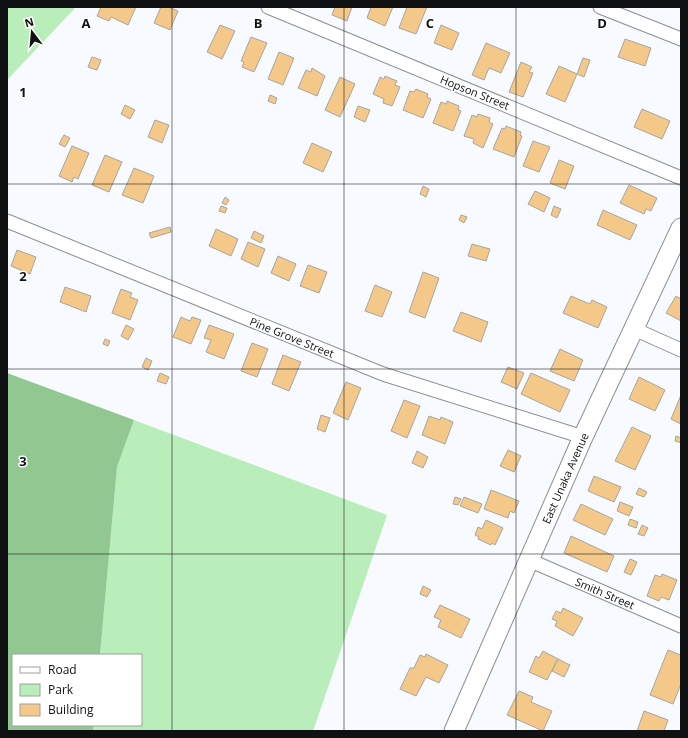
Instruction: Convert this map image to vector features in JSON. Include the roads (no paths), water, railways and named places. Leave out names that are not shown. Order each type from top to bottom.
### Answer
[{"type":"main road","name":"East Unaka Avenue","points":[[454,731],[583,437],[681,228]]},
{"type":"street","name":"Hopson Street","points":[[268,7],[681,178]]},
{"type":"street","points":[[600,7],[681,40]]},
{"type":"street","name":"Pine Grove Street","points":[[7,221],[383,374],[583,437]]},
{"type":"street","points":[[634,329],[681,350]]},
{"type":"street","name":"Smith Street","points":[[529,560],[681,626]]}]
